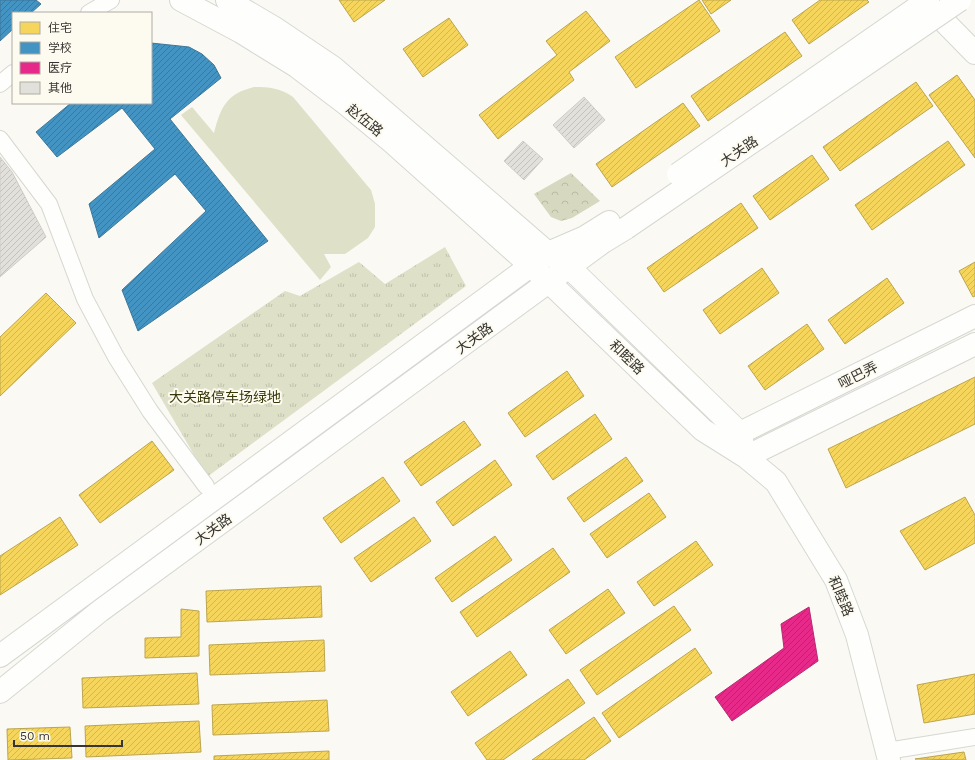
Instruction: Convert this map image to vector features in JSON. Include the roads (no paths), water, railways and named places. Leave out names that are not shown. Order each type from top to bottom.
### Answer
[{"type":"main road","name":"赵伍路","points":[[181,0],[247,35],[296,66],[346,104],[539,260]]},
{"type":"main road","name":"赵伍路","points":[[227,0],[273,27],[334,68],[539,260]]},
{"type":"main road","points":[[924,0],[975,53]]},
{"type":"main road","name":"大关路","points":[[0,692],[100,612],[570,268],[603,242],[620,223],[928,0]]},
{"type":"main road","name":"大关路","points":[[0,656],[539,260],[585,237],[620,223],[960,0]]},
{"type":"main road","name":"和睦路","points":[[539,260],[570,268],[740,433]]},
{"type":"main road","name":"和睦路","points":[[539,260],[550,282],[703,430],[746,457],[776,482],[836,580],[857,635],[888,755]]},
{"type":"main road","name":"哑巴弄","points":[[740,433],[975,316]]},
{"type":"main road","name":"哑巴弄","points":[[746,457],[975,344]]},
{"type":"main road","points":[[740,433],[746,457]]},
{"type":"street","points":[[91,12],[112,0]]},
{"type":"street","points":[[0,84],[12,73]]},
{"type":"street","points":[[0,139],[49,204],[86,299],[116,357],[150,411],[206,486]]},
{"type":"street","points":[[888,755],[975,737]]},
{"type":"park label","name":"大关路停车场绿地","points":[[225,397]]}]
